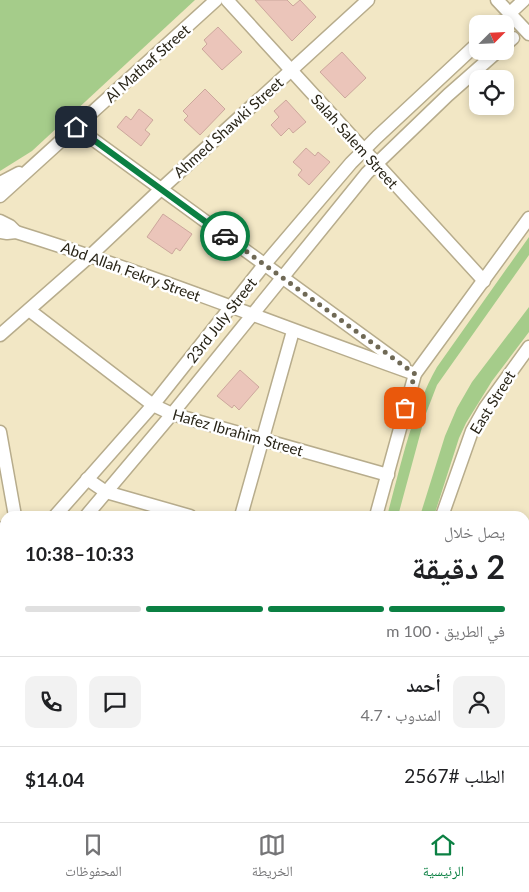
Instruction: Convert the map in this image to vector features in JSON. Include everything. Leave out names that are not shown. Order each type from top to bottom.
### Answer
[{"type":"street","name":"Al Mathaf Street","points":[[0,196],[216,0]]},
{"type":"street","name":"Salah Salem Street","points":[[227,0],[484,281]]},
{"type":"street","name":"Ahmed Shawki Street","points":[[0,335],[368,0]]},
{"type":"street","points":[[497,0],[502,15]]},
{"type":"street","points":[[508,15],[524,0]]},
{"type":"street","points":[[514,24],[527,29]]},
{"type":"street","name":"23rd July Street","points":[[59,511],[153,405],[264,265],[364,150],[469,52]]},
{"type":"street","name":"23rd July Street","points":[[90,511],[376,164],[488,60]]},
{"type":"street","points":[[436,82],[448,95]]},
{"type":"street","points":[[76,127],[415,374]]},
{"type":"street","name":"Al Mathaf Street","points":[[0,183],[32,166]]},
{"type":"street","points":[[377,511],[415,374],[529,218]]},
{"type":"street","name":"Abd Allah Fekry Street","points":[[0,221],[10,226],[16,232]]},
{"type":"street","name":"Abd Allah Fekry Street","points":[[0,232],[16,232],[90,255],[293,331],[415,374]]},
{"type":"street","name":"Hafez Ibrahim Street","points":[[29,310],[153,405],[172,414],[388,475]]},
{"type":"street","points":[[242,511],[293,331]]},
{"type":"street","name":"East Street","points":[[444,511],[472,431],[489,401],[529,347]]},
{"type":"street","points":[[0,432],[14,511]]},
{"type":"street","points":[[88,479],[106,492],[172,511]]},
{"type":"green space","points":[[0,0],[195,0],[32,151],[0,171]]},
{"type":"green space","points":[[529,237],[529,255],[437,385],[425,416],[399,511],[388,511],[413,421],[437,367]]},
{"type":"green space","points":[[529,307],[529,332],[492,381],[466,423],[459,438],[436,511],[422,511],[445,436],[457,408],[472,382]]},
{"type":"building","points":[[255,0],[287,0],[293,6],[300,0],[316,17],[292,41]]},
{"type":"building","points":[[218,27],[242,52],[222,70],[202,49],[207,44],[204,40]]},
{"type":"building","points":[[342,52],[366,78],[345,98],[320,72]]},
{"type":"building","points":[[205,89],[225,109],[200,135],[184,120],[188,116],[183,111]]},
{"type":"building","points":[[286,100],[306,122],[293,133],[289,128],[281,136],[271,125],[279,117],[274,111]]},
{"type":"building","points":[[139,109],[153,120],[145,130],[150,134],[141,146],[117,127],[126,116],[131,120]]},
{"type":"building","points":[[306,148],[315,156],[318,152],[330,162],[309,185],[298,175],[302,170],[293,162]]},
{"type":"building","points":[[163,214],[192,234],[180,251],[176,248],[172,254],[147,237]]},
{"type":"building","points":[[240,370],[259,387],[239,410],[234,405],[232,408],[217,396]]},
{"type":"way so far","points":[[225,236],[415,374],[405,408]]},
{"type":"route","points":[[76,127],[225,236]]}]
